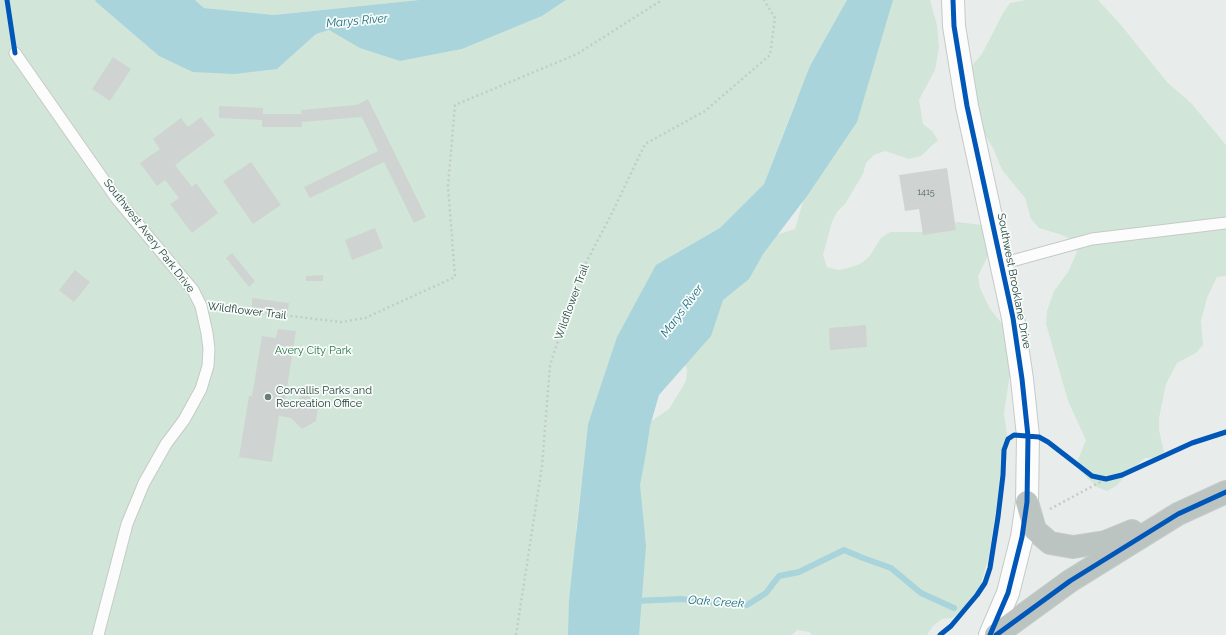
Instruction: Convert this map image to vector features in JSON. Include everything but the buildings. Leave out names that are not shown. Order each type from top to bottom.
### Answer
[{"type":"highway","points":[[1027,502],[1035,530],[1050,543],[1073,546],[1105,542],[1178,514],[1226,492]]},
{"type":"highway","points":[[996,635],[1070,581],[1178,514]]},
{"type":"street","name":"Southwest Brooklane Drive","points":[[953,0],[954,26],[967,106],[1013,318],[1022,379],[1028,436],[1027,502],[1022,537],[1008,593],[990,635]]},
{"type":"lane","name":"Southwest Avery Park Drive","points":[[15,53],[117,199],[193,290],[201,306],[207,333],[209,349],[208,366],[201,390],[184,420],[166,444],[144,483],[127,524],[98,635]]},
{"type":"lane","points":[[1001,264],[1092,239],[1226,223]]},
{"type":"path","points":[[8,0],[9,9]]},
{"type":"path","points":[[1099,478],[1112,478]]},
{"type":"green space","name":"Avery City Park","points":[[0,0],[95,0],[159,56],[277,69],[316,34],[329,30],[400,61],[462,49],[542,16],[566,0],[847,0],[795,103],[764,184],[741,207],[590,417],[576,531],[578,533],[569,600],[571,635],[0,635]]},
{"type":"green space","points":[[195,0],[419,0],[274,15],[204,8]]},
{"type":"green space","points":[[861,0],[930,0],[937,25],[939,48],[935,70],[919,100],[923,124],[932,131],[938,140],[921,156],[909,159],[885,151],[874,155],[866,163],[863,174],[845,204],[837,212],[832,222],[823,255],[827,267],[838,270],[848,268],[860,264],[869,257],[881,238],[890,232],[927,232],[958,222],[981,225],[989,236],[993,246],[978,276],[980,288],[990,309],[1012,336],[1014,348],[1004,413],[1007,435],[1007,459],[1002,469],[989,555],[980,587],[971,603],[952,618],[942,619],[933,626],[927,635],[812,635],[809,632],[797,630],[792,635],[625,635],[629,469],[650,422],[669,409],[686,381],[687,370],[679,351],[702,302],[763,239],[795,229]]},
{"type":"green space","points":[[1026,0],[1098,0],[1121,25],[1167,82],[1192,104],[1226,145],[1226,276],[1217,277],[1207,298],[1201,321],[1203,345],[1196,353],[1177,363],[1166,384],[1159,418],[1159,430],[1164,452],[1156,458],[1145,458],[1116,486],[1107,491],[1097,487],[1079,470],[1078,460],[1086,440],[1068,401],[1046,324],[1047,311],[1054,291],[1068,272],[1077,252],[1072,240],[1062,235],[1039,228],[1031,219],[1025,198],[1002,170],[993,148],[981,129],[968,70],[982,54],[1003,13],[1010,3]]},
{"type":"water","name":"Marys River","points":[[95,0],[195,0],[204,8],[274,15],[419,0],[566,0],[542,16],[462,49],[400,61],[360,48],[329,30],[316,34],[277,69],[234,74],[193,72],[159,56]]},
{"type":"water","name":"Marys River","points":[[847,0],[893,0],[857,122],[807,196],[763,254],[749,279],[723,300],[711,336],[659,395],[650,426],[640,485],[646,546],[639,635],[568,635],[569,600],[588,424],[617,337],[656,265],[720,228],[764,184],[810,66]]},
{"type":"waterway","name":"Oak Creek","points":[[635,601],[681,599],[747,605],[766,593],[779,576],[799,572],[844,550],[891,568],[921,593],[954,608]]},
{"type":"cycle path","points":[[7,0],[15,53]]},
{"type":"cycle path","points":[[953,0],[954,26],[967,106],[1013,318],[1022,379],[1028,436],[1027,502],[1022,537],[1008,593],[990,635]]},
{"type":"cycle path","points":[[940,635],[951,626],[985,583],[990,568],[1003,475],[1004,450],[1008,439],[1014,435],[1039,437],[1048,442],[1092,476],[1106,479],[1122,475],[1192,443],[1226,432]]},
{"type":"cycle path","points":[[996,635],[1070,581],[1178,514],[1226,492]]},
{"type":"place","name":"Corvallis Parks and Recreation Office","points":[[268,397]]}]
